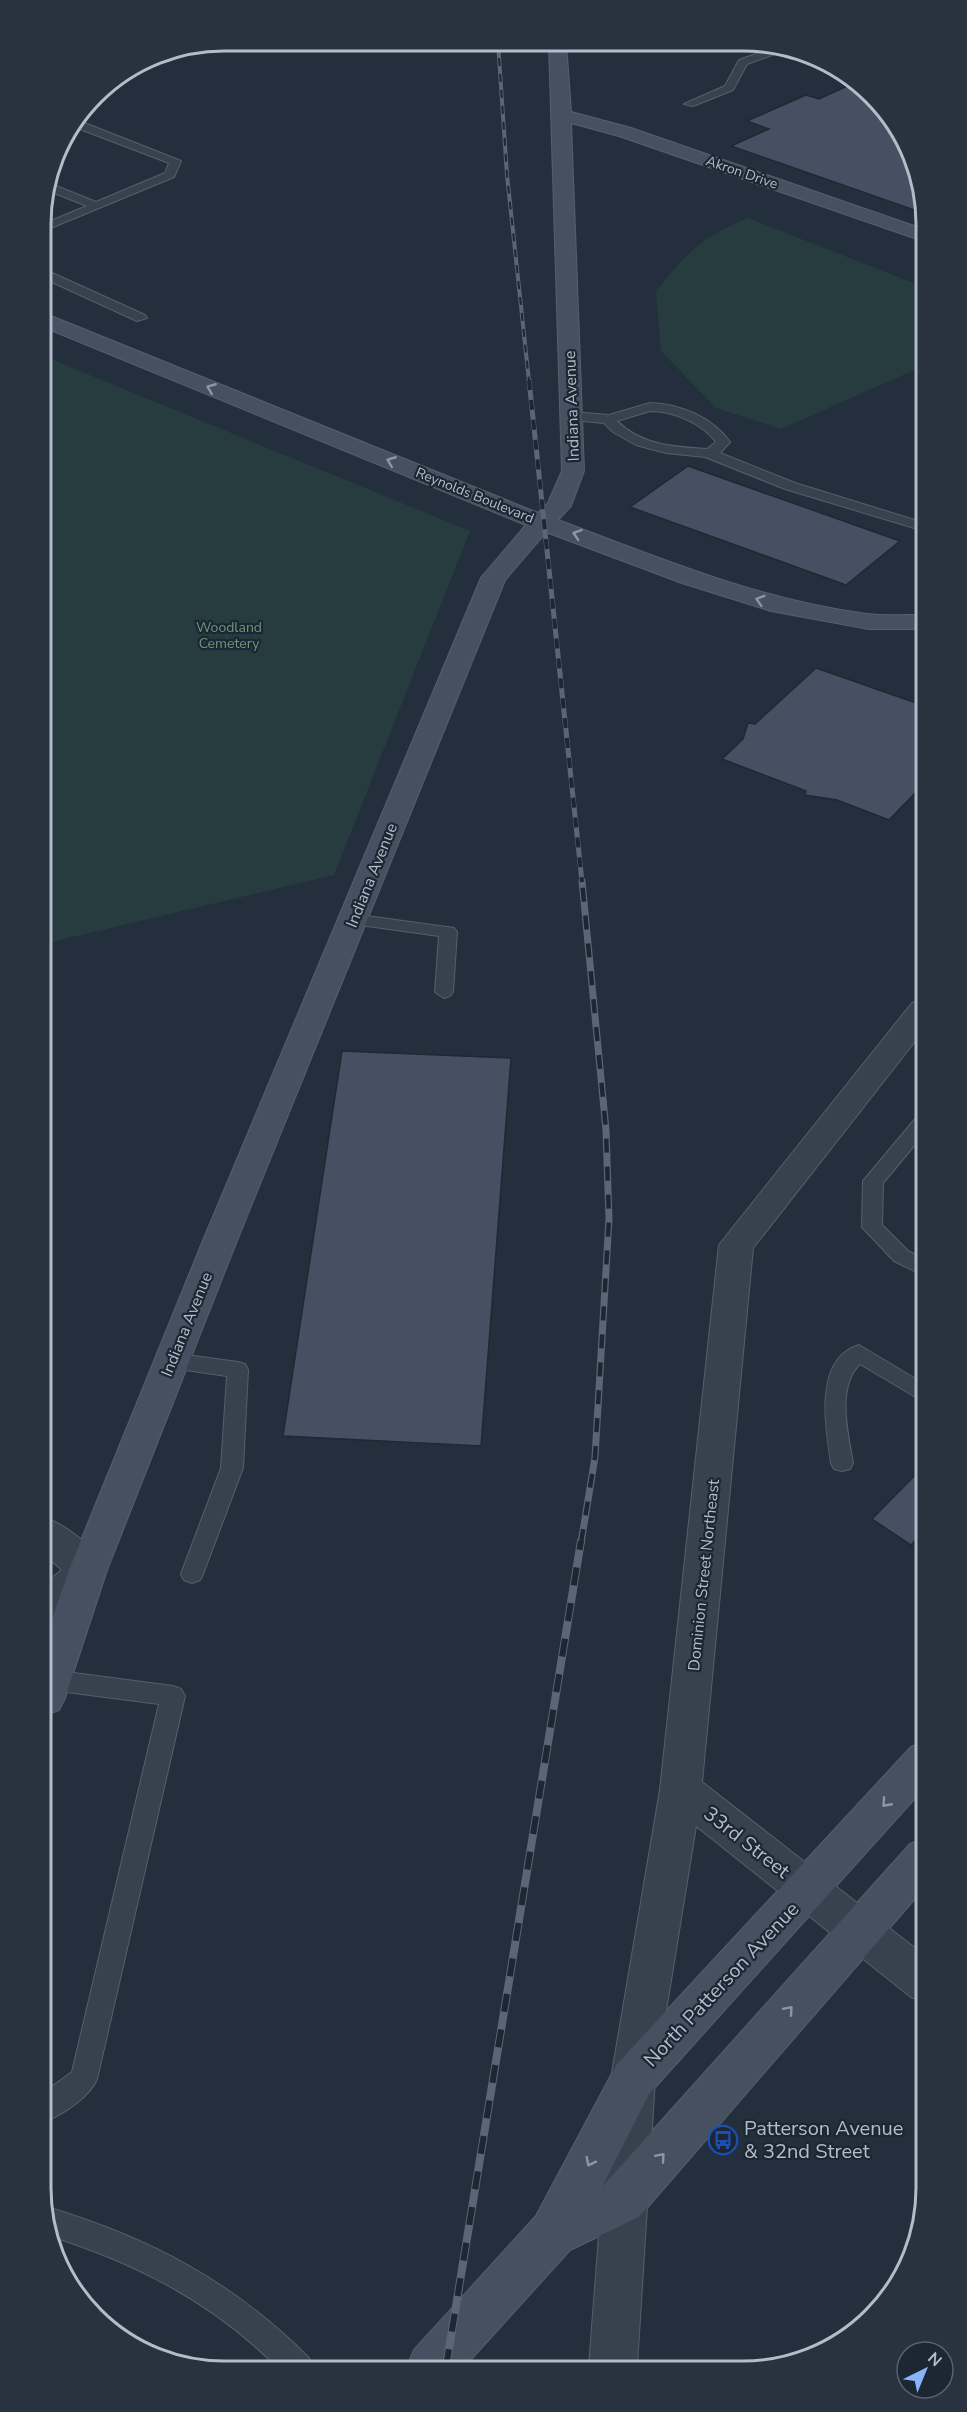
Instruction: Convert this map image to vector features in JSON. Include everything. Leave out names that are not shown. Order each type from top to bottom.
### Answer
[{"type":"main road","name":"Indiana Avenue","points":[[51,1680],[88,1570],[493,578],[559,506],[573,471],[572,158],[562,115],[557,51]]},
{"type":"main road","points":[[558,63],[583,100],[652,141]]},
{"type":"main road","name":"Akron Drive","points":[[562,115],[652,141],[916,232]]},
{"type":"main road","points":[[602,144],[618,142],[674,149]]},
{"type":"main road","name":"Reynolds Boulevard","points":[[51,322],[536,529],[579,552],[675,591],[769,621],[867,638],[916,639]]},
{"type":"main road","name":"Reynolds Boulevard","points":[[51,344],[536,529],[780,606],[869,622],[916,622]]},
{"type":"main road","name":"North Patterson Avenue","points":[[436,2361],[553,2233],[633,2079],[916,1769]]},
{"type":"main road","name":"North Patterson Avenue","points":[[553,2233],[623,2201],[916,1867]]},
{"type":"street","name":"Dominion Street Northeast","points":[[612,2361],[633,2079],[681,1790],[736,1245],[916,1019]]},
{"type":"street","points":[[51,1538],[88,1570],[51,1600]]},
{"type":"street","name":"33rd Street","points":[[681,1790],[916,1975]]},
{"type":"lane","points":[[689,104],[729,88],[743,62],[769,53]]},
{"type":"lane","points":[[51,225],[171,175],[175,161],[82,126]]},
{"type":"lane","points":[[54,189],[97,206]]},
{"type":"lane","points":[[51,277],[141,318]]},
{"type":"lane","points":[[572,416],[608,420],[644,408],[670,409],[697,421],[722,439],[722,446],[707,453]]},
{"type":"lane","points":[[608,420],[617,430],[640,444],[707,453],[722,462],[790,486],[916,524]]},
{"type":"lane","points":[[352,920],[448,932],[444,992]]},
{"type":"lane","points":[[916,1131],[873,1181],[872,1227],[901,1256],[916,1264]]},
{"type":"lane","points":[[842,1463],[835,1416],[839,1386],[845,1366],[859,1353],[916,1389]]},
{"type":"lane","points":[[172,1361],[238,1370],[232,1468],[192,1574]]},
{"type":"lane","points":[[51,1689],[173,1696],[84,2079],[51,2104]]},
{"type":"lane","points":[[55,2224],[97,2235],[170,2267],[224,2302],[292,2361]]},
{"type":"green space","points":[[748,218],[916,284],[916,369],[781,429],[716,408],[661,351],[656,291],[696,247]]},
{"type":"green space","name":"Woodland Cemetery","points":[[51,359],[470,531],[334,875],[51,942]]},
{"type":"building","points":[[847,86],[873,110],[887,128],[903,158],[910,179],[915,210],[731,146],[769,129],[747,121],[806,95],[819,99]]},
{"type":"building","points":[[688,466],[900,541],[846,585],[630,507]]},
{"type":"building","points":[[816,668],[916,703],[916,792],[889,820],[837,800],[805,795],[806,791],[722,759],[743,739],[748,723],[755,724]]},
{"type":"building","points":[[342,1051],[511,1058],[481,1446],[283,1436]]},
{"type":"building","points":[[916,1474],[916,1540],[911,1545],[872,1519]]},
{"type":"railway","points":[[499,51],[507,175],[529,381]]},
{"type":"railway","points":[[529,380],[582,882]]},
{"type":"railway","points":[[581,1543],[595,1457],[609,1219],[606,1130],[582,881]]},
{"type":"railway","points":[[447,2361],[581,1541]]},
{"type":"place","name":"Patterson Avenue & 32nd Street","points":[[723,2140]]}]
